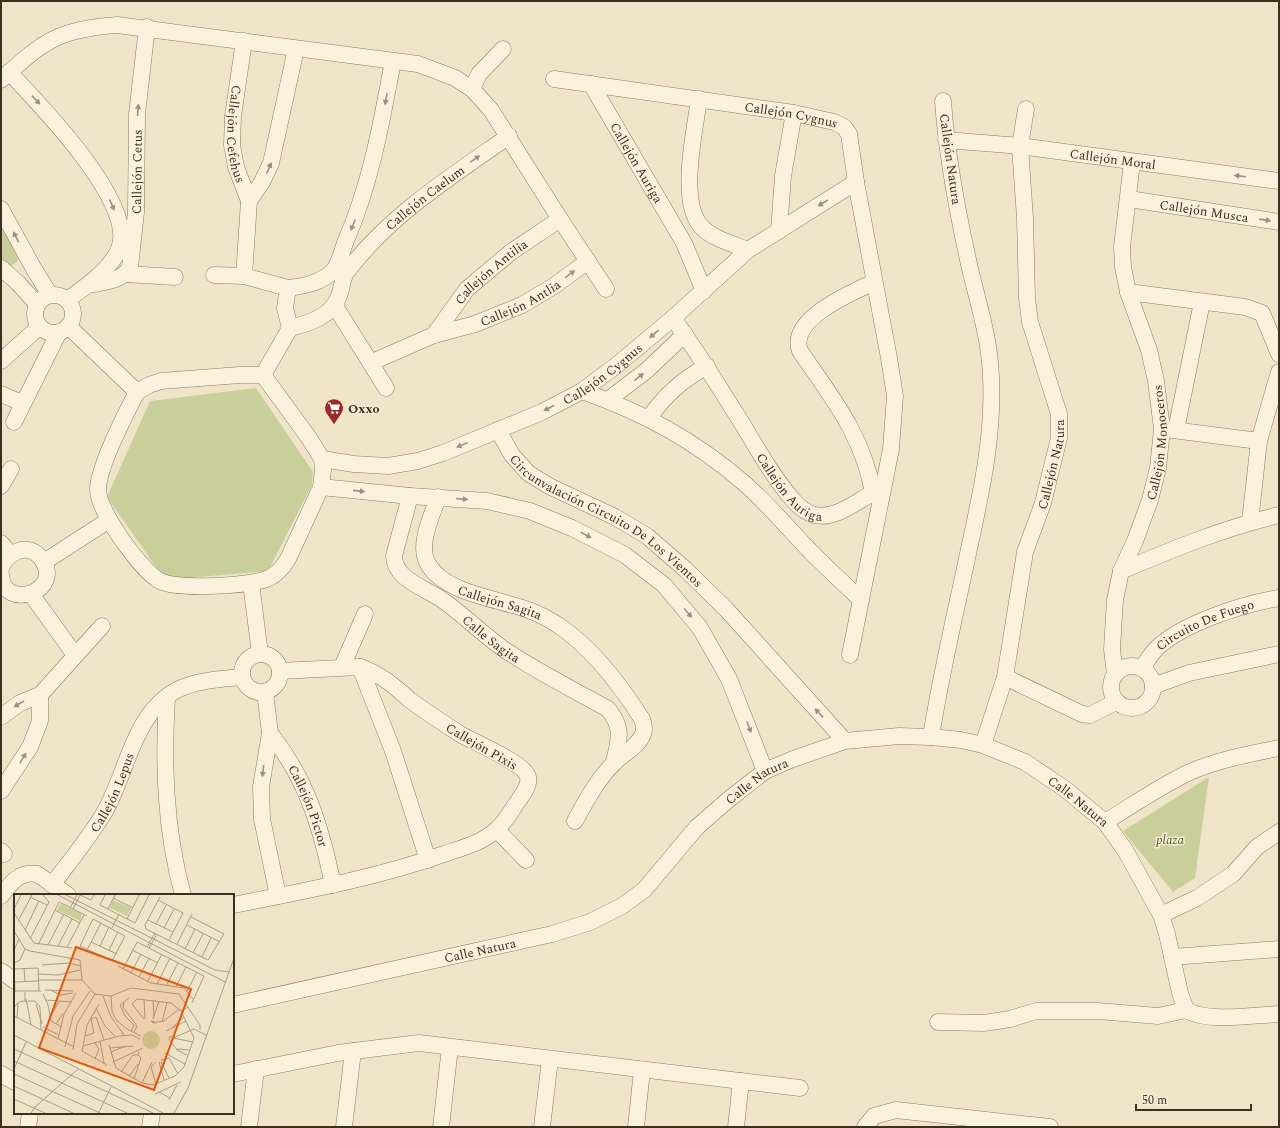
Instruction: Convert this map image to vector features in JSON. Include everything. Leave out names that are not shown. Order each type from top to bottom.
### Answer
[{"type":"street","name":"Callejón Cetus","points":[[128,238],[108,196],[93,170],[57,123],[5,76],[30,53],[50,40],[71,31],[118,25],[146,27],[244,41]]},
{"type":"street","name":"Callejón Cetus","points":[[88,285],[111,280],[126,274],[130,267],[128,238],[137,114],[146,27]]},
{"type":"street","points":[[244,41],[418,64],[436,69],[472,89],[492,110],[560,220],[606,289]]},
{"type":"street","name":"Callejón Cefehus","points":[[244,41],[233,116],[232,145],[236,166],[249,201],[244,276]]},
{"type":"street","name":"Callejón Cefehus","points":[[249,201],[262,182],[271,163],[296,49]]},
{"type":"street","points":[[472,89],[479,74],[503,49]]},
{"type":"street","name":"Callejón Caelum","points":[[335,306],[342,288],[339,272],[354,222],[369,180],[378,142],[393,61]]},
{"type":"street","points":[[554,79],[591,84]]},
{"type":"street","name":"Callejón Cygnus","points":[[498,430],[542,412],[582,391],[617,365],[673,318],[748,250],[856,182],[852,144],[849,134],[844,127],[834,122],[794,113],[591,84]]},
{"type":"street","name":"Callejón Auriga","points":[[591,84],[684,243],[704,291]]},
{"type":"street","points":[[699,99],[689,195],[692,212],[700,226],[715,236],[748,250]]},
{"type":"street","name":"Callejón Natura","points":[[931,737],[939,687],[976,517],[985,464],[992,380],[989,347],[954,192],[946,140],[943,100]]},
{"type":"street","name":"Callejón Natura","points":[[983,745],[1005,677],[1025,552],[1043,503],[1059,438],[1059,414],[1030,322],[1027,298],[1025,218],[1020,146],[1026,109]]},
{"type":"street","points":[[779,230],[783,176],[794,113]]},
{"type":"street","name":"Callejón Caelum","points":[[288,288],[314,283],[339,272],[411,207],[509,136]]},
{"type":"street","name":"Callejón Moral","points":[[946,140],[1020,146],[1279,181]]},
{"type":"street","name":"Callejón Monoceros","points":[[1114,674],[1112,626],[1115,600],[1121,571],[1136,541],[1150,500],[1169,429],[1149,350],[1128,292],[1123,268],[1122,247],[1129,199],[1132,162]]},
{"type":"street","points":[[850,655],[878,491],[891,449],[895,396],[856,182]]},
{"type":"street","name":"Callejón Musca","points":[[1129,199],[1279,222]]},
{"type":"street","points":[[1,209],[26,256],[50,295]]},
{"type":"street","name":"Callejón Antilia","points":[[434,335],[467,289],[511,252],[560,220]]},
{"type":"street","name":"Callejón Cetus","points":[[67,300],[88,285],[114,257],[128,238]]},
{"type":"street","points":[[2,269],[13,271],[20,269],[25,264],[26,256]]},
{"type":"street","name":"Callejón Antlia","points":[[372,362],[434,335],[475,324],[522,305],[554,286],[588,261]]},
{"type":"street","points":[[2,269],[18,283],[37,304]]},
{"type":"street","points":[[126,274],[174,277]]},
{"type":"street","points":[[214,275],[244,276],[288,288],[285,308],[290,328]]},
{"type":"street","points":[[874,282],[830,305],[812,318],[802,328],[797,343],[800,351],[841,410],[859,442],[878,491]]},
{"type":"street","points":[[1128,292],[1245,307],[1262,313],[1279,354]]},
{"type":"street","points":[[14,422],[22,403],[64,329],[72,320],[73,313],[67,300],[56,295],[50,295],[40,300],[37,304],[34,316],[39,327],[52,333],[64,329]]},
{"type":"street","points":[[1202,302],[1169,429],[1259,441]]},
{"type":"street","points":[[263,375],[290,328],[314,320],[326,314],[335,306],[372,362],[386,388]]},
{"type":"street","name":"Callejón Auriga","points":[[673,318],[707,366],[778,482],[794,502],[805,511],[817,516],[831,515],[847,509],[878,491]]},
{"type":"street","points":[[1,361],[39,327]]},
{"type":"street","points":[[64,329],[137,392]]},
{"type":"street","name":"Callejón Cygnus","points":[[608,400],[646,371],[684,334]]},
{"type":"street","points":[[649,418],[672,390],[688,377],[707,366]]},
{"type":"street","points":[[1250,522],[1259,441],[1279,372]]},
{"type":"street","points":[[240,375],[263,375],[310,438],[322,459],[323,470],[321,487],[288,559],[282,568],[270,578],[251,583],[194,586],[162,582],[149,574],[109,520],[100,501],[98,481],[137,392],[149,385],[161,381],[240,375]]},
{"type":"street","points":[[582,391],[608,400],[649,418],[689,441],[745,484],[811,552],[860,599]]},
{"type":"street","points":[[1,394],[22,403]]},
{"type":"street","points":[[322,459],[354,464],[388,466],[424,459],[498,430]]},
{"type":"street","name":"Circunvalación Circuito De Los Vientos","points":[[498,430],[512,455],[528,473],[549,486],[615,517],[647,536],[686,569],[726,609],[845,741]]},
{"type":"street","points":[[1,486],[11,469]]},
{"type":"street","name":"Circunvalación Circuito De Los Vientos","points":[[321,487],[410,496],[487,501],[530,511],[572,528],[625,555],[664,585],[700,628],[729,679],[765,771]]},
{"type":"street","name":"Calle Sagita","points":[[410,496],[396,543],[394,563],[398,571],[406,578],[442,600],[505,650],[608,709],[616,718],[620,735],[614,762]]},
{"type":"street","name":"Callejón Sagita","points":[[438,497],[427,532],[425,554],[428,563],[434,572],[452,585],[532,611],[557,625],[579,642],[599,662],[635,708],[645,726],[644,733],[639,740],[614,762],[585,802],[575,821]]},
{"type":"street","points":[[1121,571],[1202,538],[1250,522],[1279,515]]},
{"type":"street","points":[[44,562],[109,520]]},
{"type":"street","points":[[1,568],[4,561],[5,548],[29,550],[38,555],[44,562],[46,572],[44,581],[39,589],[31,594],[16,594],[2,580]]},
{"type":"street","points":[[251,583],[260,654]]},
{"type":"street","points":[[442,600],[452,585]]},
{"type":"street","points":[[31,594],[75,655]]},
{"type":"street","name":"Circuito De Fuego","points":[[1142,668],[1157,647],[1175,634],[1218,615],[1263,601],[1279,598]]},
{"type":"street","points":[[342,667],[365,614]]},
{"type":"street","points":[[1,717],[20,702],[40,694],[102,626]]},
{"type":"street","points":[[260,654],[274,658],[280,671],[276,684],[265,692],[253,690],[244,682],[242,677],[242,669],[246,661],[252,656],[260,654]]},
{"type":"street","points":[[1153,686],[1189,673],[1279,654]]},
{"type":"street","points":[[1127,666],[1142,668],[1148,672],[1153,686],[1152,693],[1144,705],[1129,709],[1116,702],[1112,696],[1110,689],[1111,681],[1114,674],[1127,666]]},
{"type":"street","points":[[360,667],[393,751],[428,860]]},
{"type":"street","name":"Callejón Pixis","points":[[234,905],[333,885],[428,860],[468,846],[497,830],[528,784],[528,777],[525,771],[517,764],[475,743],[442,723],[411,700],[391,682],[375,673],[360,667],[280,671]]},
{"type":"street","name":"Callejón Lepus","points":[[52,885],[104,813],[119,782],[141,729],[155,709],[167,697],[177,690],[194,684],[242,677]]},
{"type":"street","points":[[1005,677],[1082,714],[1090,715],[1116,702]]},
{"type":"street","points":[[608,709],[621,690]]},
{"type":"street","name":"Callejón Pictor","points":[[265,692],[270,733],[261,787],[262,819],[278,896]]},
{"type":"street","points":[[1,791],[30,747],[40,721],[40,694]]},
{"type":"street","points":[[167,697],[165,761],[167,810],[175,866],[183,894]]},
{"type":"street","name":"Callejón Pictor","points":[[270,733],[294,767],[315,813],[333,885]]},
{"type":"street","name":"Calle Natura","points":[[234,1005],[552,934],[590,922],[622,906],[644,890],[697,827],[765,771],[793,759],[845,741],[893,737],[931,737],[983,745],[1025,762],[1065,789],[1105,822],[1125,850],[1161,915],[1180,993],[1186,1010]]},
{"type":"street","points":[[1105,822],[1160,787],[1191,772],[1221,761],[1279,748]]},
{"type":"street","points":[[497,830],[526,860]]},
{"type":"street","points":[[1161,915],[1197,898],[1233,874],[1257,847],[1279,832]]},
{"type":"street","points":[[1,896],[12,883],[21,875],[30,870],[66,894]]},
{"type":"street","points":[[1172,957],[1279,949]]},
{"type":"street","points":[[1,970],[14,980]]},
{"type":"street","points":[[938,1022],[984,1023],[1010,1019],[1036,1011],[1098,1011],[1158,1016],[1186,1010],[1194,1015],[1210,1017],[1279,1014]]},
{"type":"street","points":[[234,1074],[353,1051],[419,1043],[800,1088]]},
{"type":"street","points":[[441,1127],[450,1047]]},
{"type":"street","points":[[344,1127],[353,1051]]},
{"type":"street","points":[[542,1127],[550,1058]]},
{"type":"street","points":[[249,1127],[256,1069]]},
{"type":"street","points":[[636,1127],[642,1070]]},
{"type":"street","points":[[1,1074],[14,1081]]},
{"type":"street","points":[[736,1127],[741,1081]]},
{"type":"street","points":[[865,1127],[874,1116],[896,1110],[1050,1127]]},
{"type":"street","points":[[28,1127],[30,1114]]},
{"type":"street","points":[[150,1127],[152,1114]]},
{"type":"green space","points":[[1,221],[19,257],[17,262],[11,266],[1,261]]},
{"type":"green space","points":[[256,388],[313,472],[312,485],[268,571],[165,580],[107,497],[150,401]]},
{"type":"green space","name":"plaza","points":[[1209,777],[1195,878],[1173,892],[1123,831]]},
{"type":"place","name":"Oxxo","points":[[334,425]]}]
